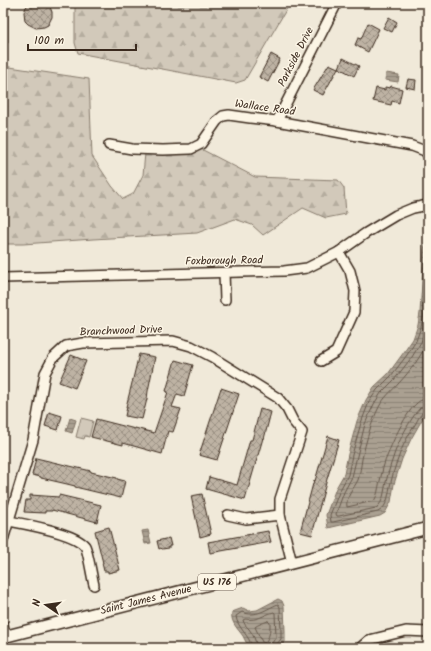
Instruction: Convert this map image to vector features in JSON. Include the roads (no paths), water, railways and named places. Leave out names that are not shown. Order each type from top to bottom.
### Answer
[{"type":"main road","name":"Saint James Avenue","points":[[4,637],[428,528]]},
{"type":"street","name":"Parkside Drive","points":[[278,121],[337,3]]},
{"type":"street","name":"Wallace Road","points":[[109,145],[132,149],[163,150],[191,148],[200,144],[217,121],[223,116],[229,115],[278,121],[412,146],[425,151],[428,155]]},
{"type":"street","name":"Foxborough Road","points":[[3,278],[224,273],[284,271],[307,268],[339,252],[366,233],[396,215],[428,204]]},
{"type":"street","points":[[321,361],[336,352],[354,312],[355,291],[350,271],[339,252]]},
{"type":"street","points":[[224,273],[225,300]]},
{"type":"street","name":"Branchwood Drive","points":[[3,540],[33,440],[45,373],[53,358],[66,346],[83,342],[173,341],[191,346],[212,357],[278,398],[302,432],[280,499],[280,516]]},
{"type":"street","points":[[228,515],[246,519],[280,516],[292,563]]},
{"type":"street","points":[[9,521],[26,524],[79,541],[85,547],[94,585]]},
{"type":"street","points":[[3,625],[4,637]]},
{"type":"street","points":[[360,648],[369,640],[406,631],[428,632]]},
{"type":"water","points":[[386,73],[399,75],[398,82],[385,80]]},
{"type":"water","points":[[428,231],[428,412],[411,439],[402,459],[394,484],[391,502],[385,513],[380,516],[328,528],[326,515],[336,488],[344,474],[357,421],[366,400],[374,387],[388,374],[404,352],[413,339],[418,325],[424,250]]},
{"type":"water","points":[[70,418],[76,420],[72,433],[66,431]]},
{"type":"water","points":[[148,530],[151,543],[145,544],[142,531]]},
{"type":"water","points":[[278,599],[282,601],[284,606],[285,642],[276,648],[250,648],[233,622],[232,612],[243,608],[249,611],[257,610]]}]
